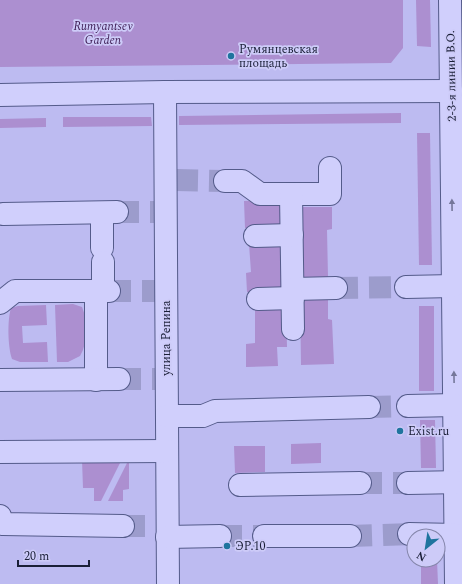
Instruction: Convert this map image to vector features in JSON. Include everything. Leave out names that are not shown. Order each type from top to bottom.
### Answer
[{"type":"street","name":"2-3-я линии В.О.","points":[[450,0],[451,91],[457,122],[457,236],[453,286],[454,405],[459,482],[456,535],[456,584]]},
{"type":"street","points":[[0,95],[165,92],[451,91]]},
{"type":"street","name":"улица Репина","points":[[165,92],[171,180],[161,212],[161,379],[167,416],[167,451],[163,529],[168,584]]},
{"type":"street","points":[[225,181],[242,181],[260,194],[330,194],[330,168]]},
{"type":"street","points":[[291,194],[294,329]]},
{"type":"street","points":[[3,214],[109,213],[102,255],[103,291],[96,380]]},
{"type":"street","points":[[255,236],[292,235]]},
{"type":"street","points":[[406,287],[453,286]]},
{"type":"street","points":[[258,299],[336,288]]},
{"type":"street","points":[[0,303],[15,291],[103,291]]},
{"type":"street","points":[[0,380],[119,379]]},
{"type":"street","points":[[408,406],[454,405]]},
{"type":"street","points":[[167,416],[203,416],[215,411],[369,407]]},
{"type":"street","points":[[0,452],[167,451]]},
{"type":"street","points":[[408,483],[459,482]]},
{"type":"street","points":[[240,485],[360,483]]},
{"type":"street","points":[[0,516],[3,524],[123,526]]},
{"type":"street","points":[[163,529],[220,536]]},
{"type":"street","points":[[446,535],[456,535]]},
{"type":"street","points":[[264,536],[350,536]]},
{"type":"green space","name":"Rumyantsev Garden","points":[[0,0],[403,0],[403,48],[391,63],[0,67]]},
{"type":"green space","points":[[416,0],[430,0],[431,47],[417,46]]},
{"type":"green space","points":[[401,113],[401,123],[179,125],[179,116]]},
{"type":"green space","points":[[63,117],[151,117],[152,126],[63,127]]},
{"type":"green space","points":[[46,118],[46,127],[0,128],[0,119]]},
{"type":"green space","points":[[417,133],[430,133],[432,265],[419,265]]},
{"type":"green space","points":[[273,200],[280,202],[284,227],[245,228],[244,201]]},
{"type":"green space","points":[[299,207],[332,207],[332,229],[327,230],[328,277],[300,278]]},
{"type":"green space","points":[[285,243],[285,291],[247,292],[246,273],[251,272],[249,244]]},
{"type":"green space","points":[[300,296],[328,296],[328,319],[332,320],[334,364],[301,365]]},
{"type":"green space","points":[[73,304],[82,307],[84,313],[86,325],[85,345],[80,356],[68,362],[57,362],[55,305]]},
{"type":"green space","points":[[46,305],[47,325],[22,326],[23,343],[47,342],[48,362],[20,362],[12,359],[8,334],[11,308],[18,306]]},
{"type":"green space","points":[[286,306],[287,347],[277,347],[278,366],[246,367],[246,344],[255,343],[255,307]]},
{"type":"green space","points":[[419,306],[434,306],[434,391],[419,391]]},
{"type":"green space","points":[[420,420],[435,420],[436,468],[421,468]]},
{"type":"green space","points":[[321,443],[321,463],[291,464],[291,444]]},
{"type":"green space","points":[[234,446],[265,446],[265,472],[235,473]]},
{"type":"green space","points":[[122,459],[101,501],[94,501],[94,488],[83,488],[82,460]]},
{"type":"green space","points":[[129,459],[129,489],[123,490],[123,501],[108,501]]},
{"type":"green space","points":[[421,568],[437,568],[438,584],[421,584]]},
{"type":"tunnel","points":[[176,180],[225,181]]},
{"type":"tunnel","points":[[117,212],[156,212]]},
{"type":"tunnel","points":[[336,288],[406,287]]},
{"type":"tunnel","points":[[109,291],[156,291]]},
{"type":"tunnel","points":[[119,379],[156,379]]},
{"type":"tunnel","points":[[369,407],[408,406]]},
{"type":"tunnel","points":[[360,483],[408,483]]},
{"type":"tunnel","points":[[123,526],[155,526]]},
{"type":"tunnel","points":[[350,536],[406,534]]},
{"type":"tunnel","points":[[220,536],[264,536]]},
{"type":"place","name":"Румянцевская площадь","points":[[231,56]]},
{"type":"place","name":"Exist.ru","points":[[400,431]]},
{"type":"place","name":"ЭР.10","points":[[227,546]]}]
